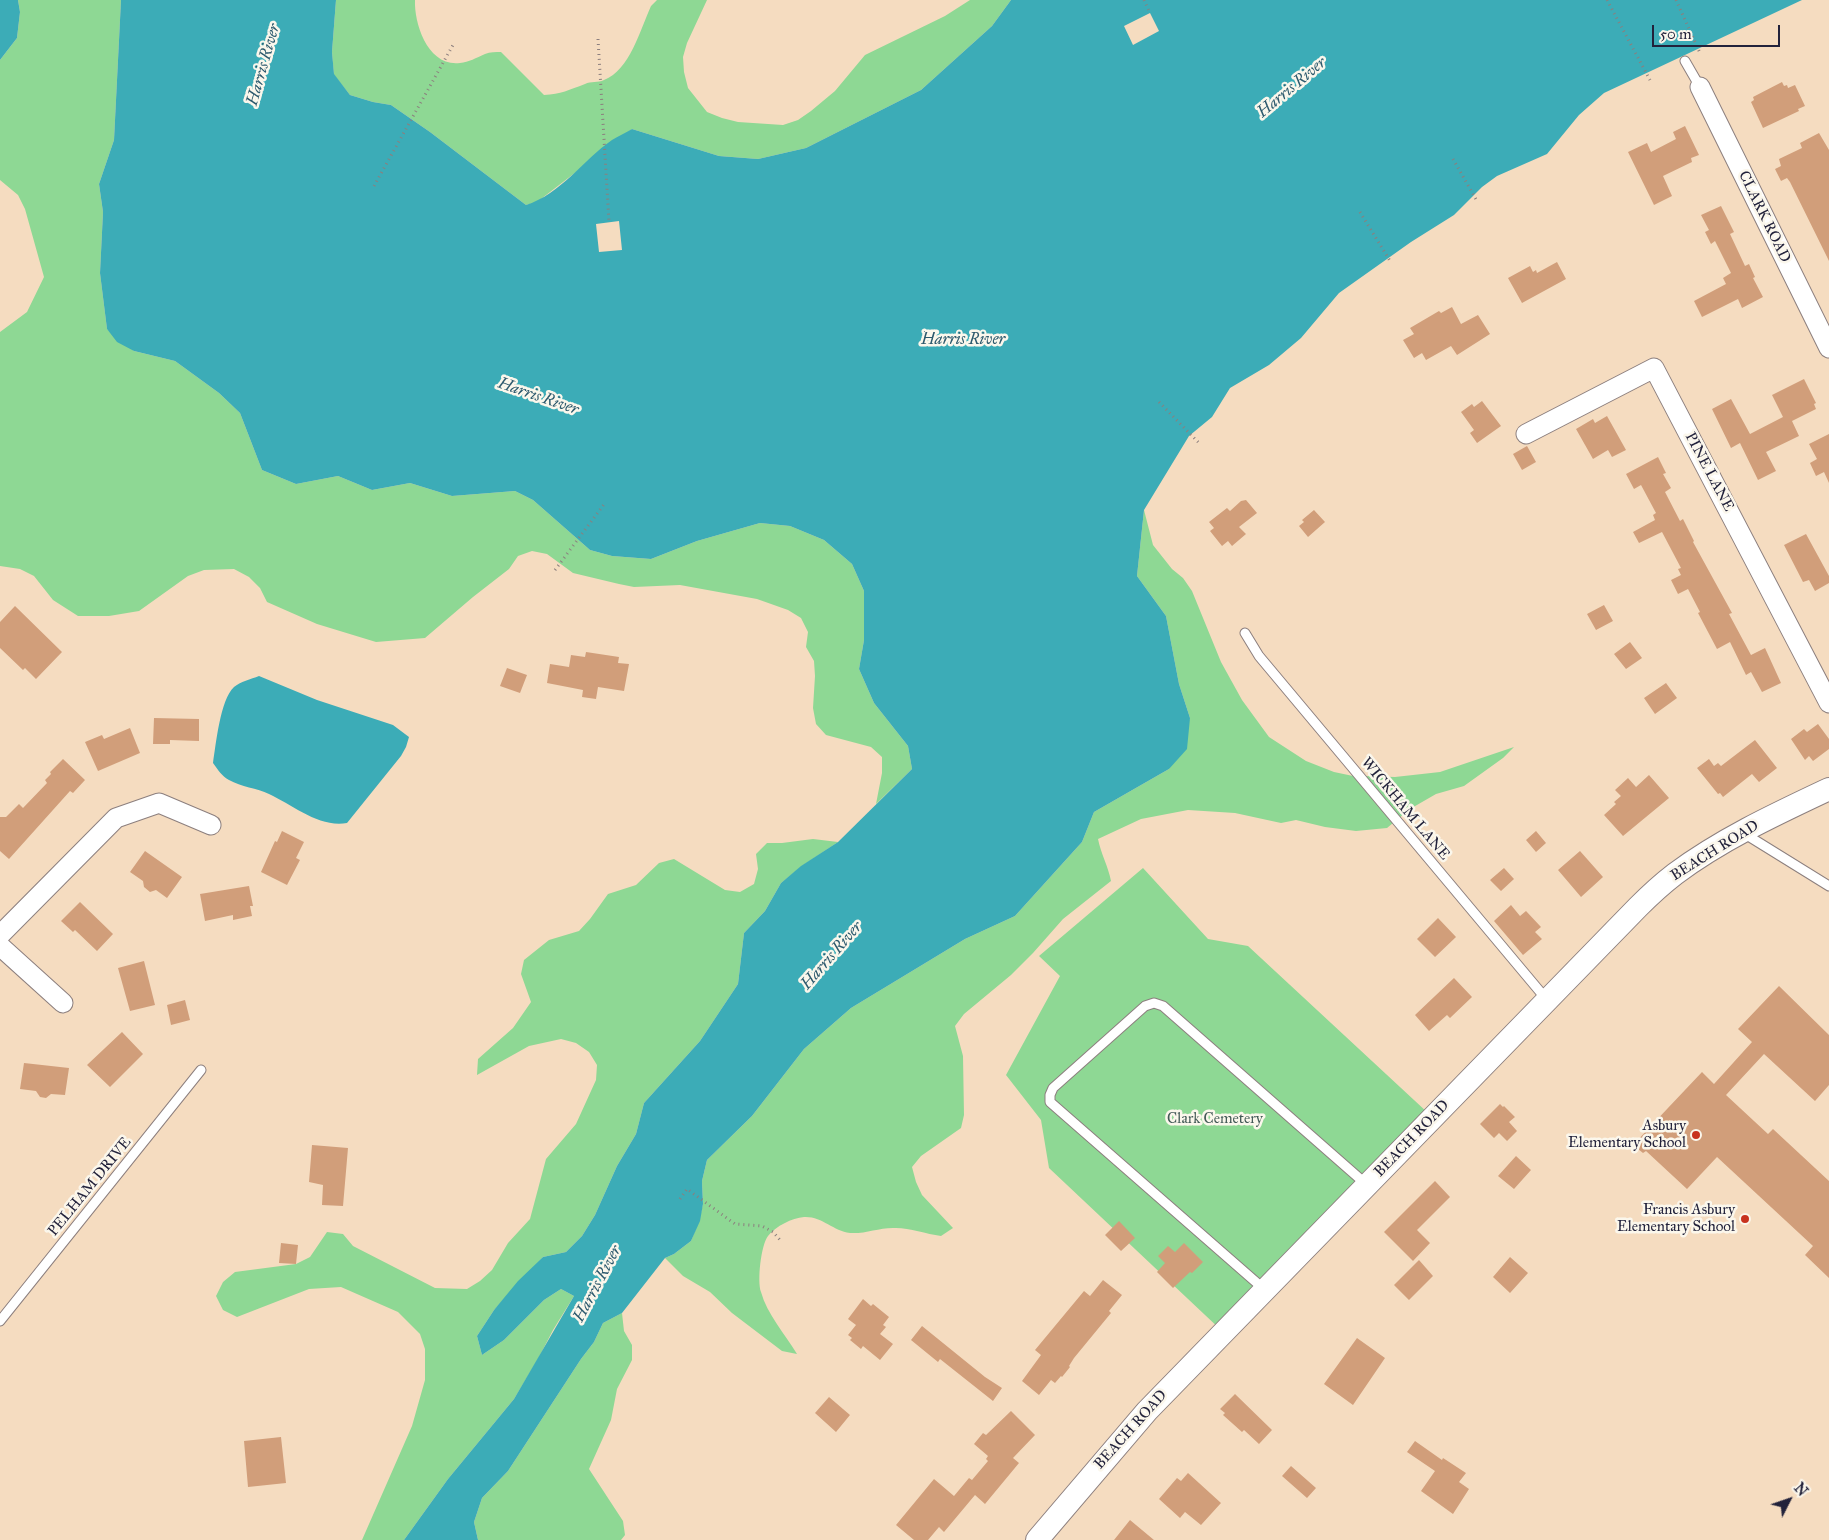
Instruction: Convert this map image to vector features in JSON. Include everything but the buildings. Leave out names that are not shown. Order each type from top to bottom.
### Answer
[{"type":"street","name":"CLARK ROAD","points":[[1700,87],[1829,348]]},
{"type":"street","name":"PINE LANE","points":[[1526,434],[1654,368],[1829,703]]},
{"type":"street","name":"BEACH ROAD","points":[[1037,1540],[1147,1411],[1614,930],[1664,882],[1685,866],[1742,832],[1829,789]]},
{"type":"street","points":[[0,936],[116,818],[159,803],[211,824]]},
{"type":"street","points":[[0,946],[63,1003]]},
{"type":"lane","points":[[1685,61],[1700,87]]},
{"type":"lane","name":"WICKHAM LANE","points":[[1245,633],[1259,656],[1547,1000]]},
{"type":"lane","points":[[1742,832],[1829,886]]},
{"type":"lane","points":[[1265,1290],[1050,1102],[1053,1088],[1145,1006],[1154,1003],[1163,1006],[1367,1184]]},
{"type":"lane","name":"PELHAM DRIVE","points":[[0,1321],[201,1070]]},
{"type":"path","points":[[1144,0],[1150,13]]},
{"type":"path","points":[[1607,0],[1650,80]]},
{"type":"path","points":[[1676,0],[1700,53]]},
{"type":"path","points":[[598,39],[609,222]]},
{"type":"path","points":[[374,186],[453,45]]},
{"type":"path","points":[[1453,158],[1478,201]]},
{"type":"path","points":[[1360,212],[1390,261]]},
{"type":"path","points":[[1159,402],[1200,444]]},
{"type":"path","points":[[555,570],[606,503]]},
{"type":"path","points":[[680,1199],[688,1188],[735,1224],[762,1226],[773,1232],[780,1240]]},
{"type":"green space","points":[[18,0],[121,0],[114,140],[99,184],[103,212],[100,273],[107,329],[134,351],[175,361],[219,393],[240,413],[262,470],[296,484],[338,476],[372,490],[410,483],[452,496],[515,491],[533,500],[590,550],[612,556],[651,559],[697,541],[760,523],[790,526],[824,540],[852,564],[864,591],[864,640],[859,669],[874,703],[908,746],[912,769],[876,804],[882,773],[882,757],[871,747],[826,735],[816,724],[813,708],[814,661],[806,647],[808,632],[801,618],[788,610],[757,599],[680,585],[634,587],[619,584],[573,573],[547,554],[532,551],[518,556],[509,569],[425,638],[376,642],[317,624],[267,602],[260,588],[249,577],[234,569],[204,570],[188,576],[139,611],[109,616],[78,616],[53,600],[34,576],[20,569],[0,566],[0,332],[27,312],[44,277],[25,209],[18,195],[0,180],[0,60],[17,38],[20,12]]},
{"type":"green space","points":[[336,0],[415,0],[415,10],[420,32],[431,51],[439,58],[449,62],[460,63],[487,53],[501,52],[544,95],[560,93],[587,83],[602,81],[613,75],[627,59],[651,6],[657,0],[707,0],[687,43],[683,57],[688,88],[707,112],[722,118],[738,122],[783,125],[798,120],[835,91],[865,55],[945,16],[970,0],[1011,0],[992,26],[921,90],[806,148],[758,159],[719,156],[632,129],[537,202],[526,205],[430,132],[391,105],[350,95],[334,75],[332,52]]},
{"type":"green space","points":[[1144,510],[1153,545],[1172,569],[1183,578],[1192,591],[1221,662],[1242,700],[1269,737],[1306,761],[1334,772],[1353,776],[1393,823],[1387,828],[1356,831],[1325,827],[1296,820],[1281,823],[1235,813],[1188,810],[1141,819],[1098,839],[1111,881],[1063,919],[1011,975],[964,1014],[955,1026],[963,1056],[964,1115],[961,1128],[921,1156],[912,1167],[922,1195],[953,1228],[941,1236],[896,1228],[850,1233],[838,1230],[822,1221],[804,1217],[789,1221],[775,1229],[768,1236],[763,1247],[759,1280],[767,1308],[797,1354],[782,1351],[732,1313],[710,1292],[683,1276],[665,1258],[674,1254],[691,1241],[703,1204],[702,1181],[707,1160],[752,1116],[804,1049],[851,1008],[965,939],[1015,916],[1082,842],[1094,812],[1169,769],[1190,718],[1179,684],[1166,616],[1137,576]]},
{"type":"green space","points":[[1514,747],[1503,758],[1464,786],[1436,794],[1410,809],[1399,818],[1364,776],[1395,777],[1440,772]]},
{"type":"green space","points":[[813,839],[838,842],[802,866],[781,883],[765,911],[744,933],[738,984],[700,1041],[644,1103],[636,1134],[617,1166],[595,1215],[582,1236],[566,1252],[543,1257],[494,1310],[477,1336],[482,1355],[504,1340],[544,1300],[561,1289],[574,1296],[514,1399],[448,1479],[404,1540],[362,1540],[412,1426],[425,1380],[425,1349],[420,1334],[398,1312],[341,1287],[309,1289],[237,1317],[223,1310],[216,1296],[223,1282],[235,1272],[296,1264],[310,1257],[327,1232],[343,1234],[353,1246],[435,1288],[467,1289],[480,1281],[492,1270],[508,1243],[530,1219],[546,1159],[576,1124],[596,1080],[597,1065],[589,1052],[576,1043],[561,1039],[529,1046],[477,1075],[478,1059],[513,1028],[531,1002],[521,974],[524,960],[549,940],[579,931],[608,894],[636,885],[659,863],[674,859],[725,890],[740,892],[754,884],[758,869],[756,854],[767,843]]},
{"type":"green space","name":"Clark Cemetery","points":[[1143,868],[1208,939],[1248,946],[1428,1113],[1222,1331],[1049,1168],[1041,1120],[1006,1075],[1060,976],[1039,956]]},
{"type":"green space","points":[[622,1313],[624,1331],[632,1345],[632,1360],[617,1389],[611,1420],[589,1469],[623,1521],[625,1535],[621,1540],[478,1540],[474,1522],[482,1498],[508,1471],[594,1342],[603,1323]]},
{"type":"water","points":[[0,0],[18,0],[20,12],[17,38],[0,60]]},
{"type":"water","name":"Harris River","points":[[121,0],[336,0],[332,52],[334,74],[350,95],[391,105],[430,132],[526,205],[550,193],[601,148],[632,129],[719,156],[758,159],[806,148],[921,90],[992,26],[1011,0],[1802,0],[1604,93],[1579,115],[1547,154],[1497,176],[1482,187],[1454,215],[1411,242],[1339,293],[1301,338],[1269,365],[1230,388],[1212,417],[1189,436],[1144,510],[1137,576],[1166,616],[1179,684],[1190,718],[1187,749],[1169,769],[1094,812],[1082,842],[1015,916],[965,939],[851,1008],[804,1049],[752,1116],[707,1160],[702,1181],[703,1204],[700,1221],[691,1241],[674,1254],[665,1258],[622,1313],[603,1323],[594,1342],[508,1471],[482,1498],[474,1522],[478,1540],[404,1540],[448,1479],[514,1399],[574,1296],[561,1289],[544,1300],[504,1340],[482,1355],[477,1336],[494,1310],[518,1281],[543,1257],[566,1252],[582,1236],[595,1215],[617,1166],[636,1134],[644,1103],[700,1041],[738,984],[744,933],[765,911],[781,883],[801,866],[838,842],[912,769],[908,746],[874,703],[859,669],[864,640],[864,591],[852,564],[824,540],[790,526],[760,523],[697,541],[651,559],[612,556],[590,550],[533,500],[515,491],[452,496],[410,483],[372,490],[338,476],[296,484],[262,470],[240,413],[219,393],[175,361],[134,351],[117,342],[107,329],[100,273],[103,212],[99,184],[114,140]]},
{"type":"water","points":[[259,676],[317,700],[393,725],[409,737],[401,756],[347,823],[337,824],[316,819],[269,794],[234,782],[222,775],[213,763],[219,723],[229,693],[236,685]]},
{"type":"pier","points":[[1150,13],[1159,31],[1133,45],[1124,26]]},
{"type":"pier","points":[[619,221],[622,250],[599,252],[596,224]]},
{"type":"place","name":"Asbury Elementary School","points":[[1696,1135]]},
{"type":"place","name":"Francis Asbury Elementary School","points":[[1745,1219]]}]
